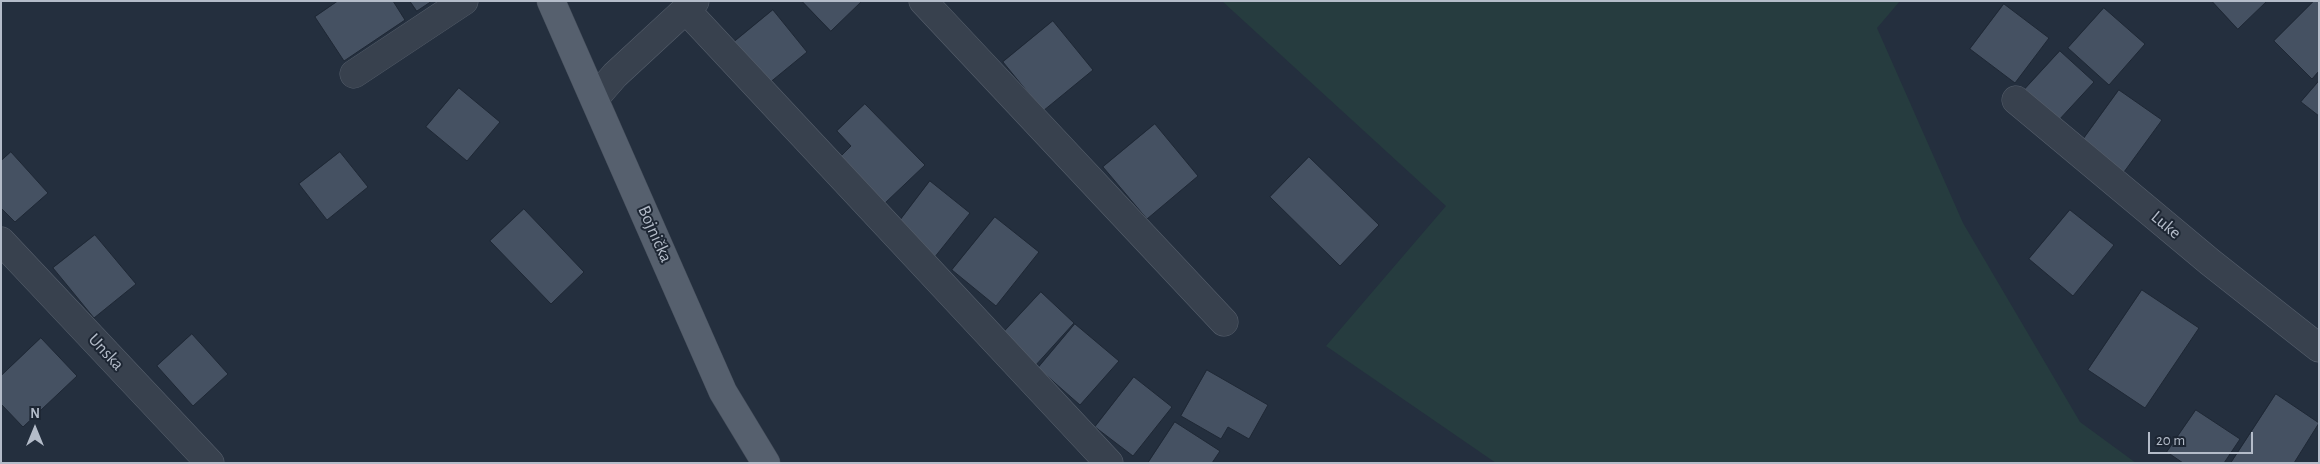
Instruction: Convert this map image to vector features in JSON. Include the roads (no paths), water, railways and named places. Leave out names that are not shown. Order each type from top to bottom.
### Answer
[{"type":"main road","name":"Bojnička","points":[[551,1],[723,392],[766,463]]},
{"type":"street","points":[[354,74],[464,1]]},
{"type":"street","points":[[923,1],[1224,322]]},
{"type":"street","points":[[595,98],[615,75],[691,6],[1109,463]]},
{"type":"street","name":"Luke","points":[[2016,100],[2210,262],[2319,348]]},
{"type":"street","name":"Unska","points":[[1,241],[210,463]]}]
